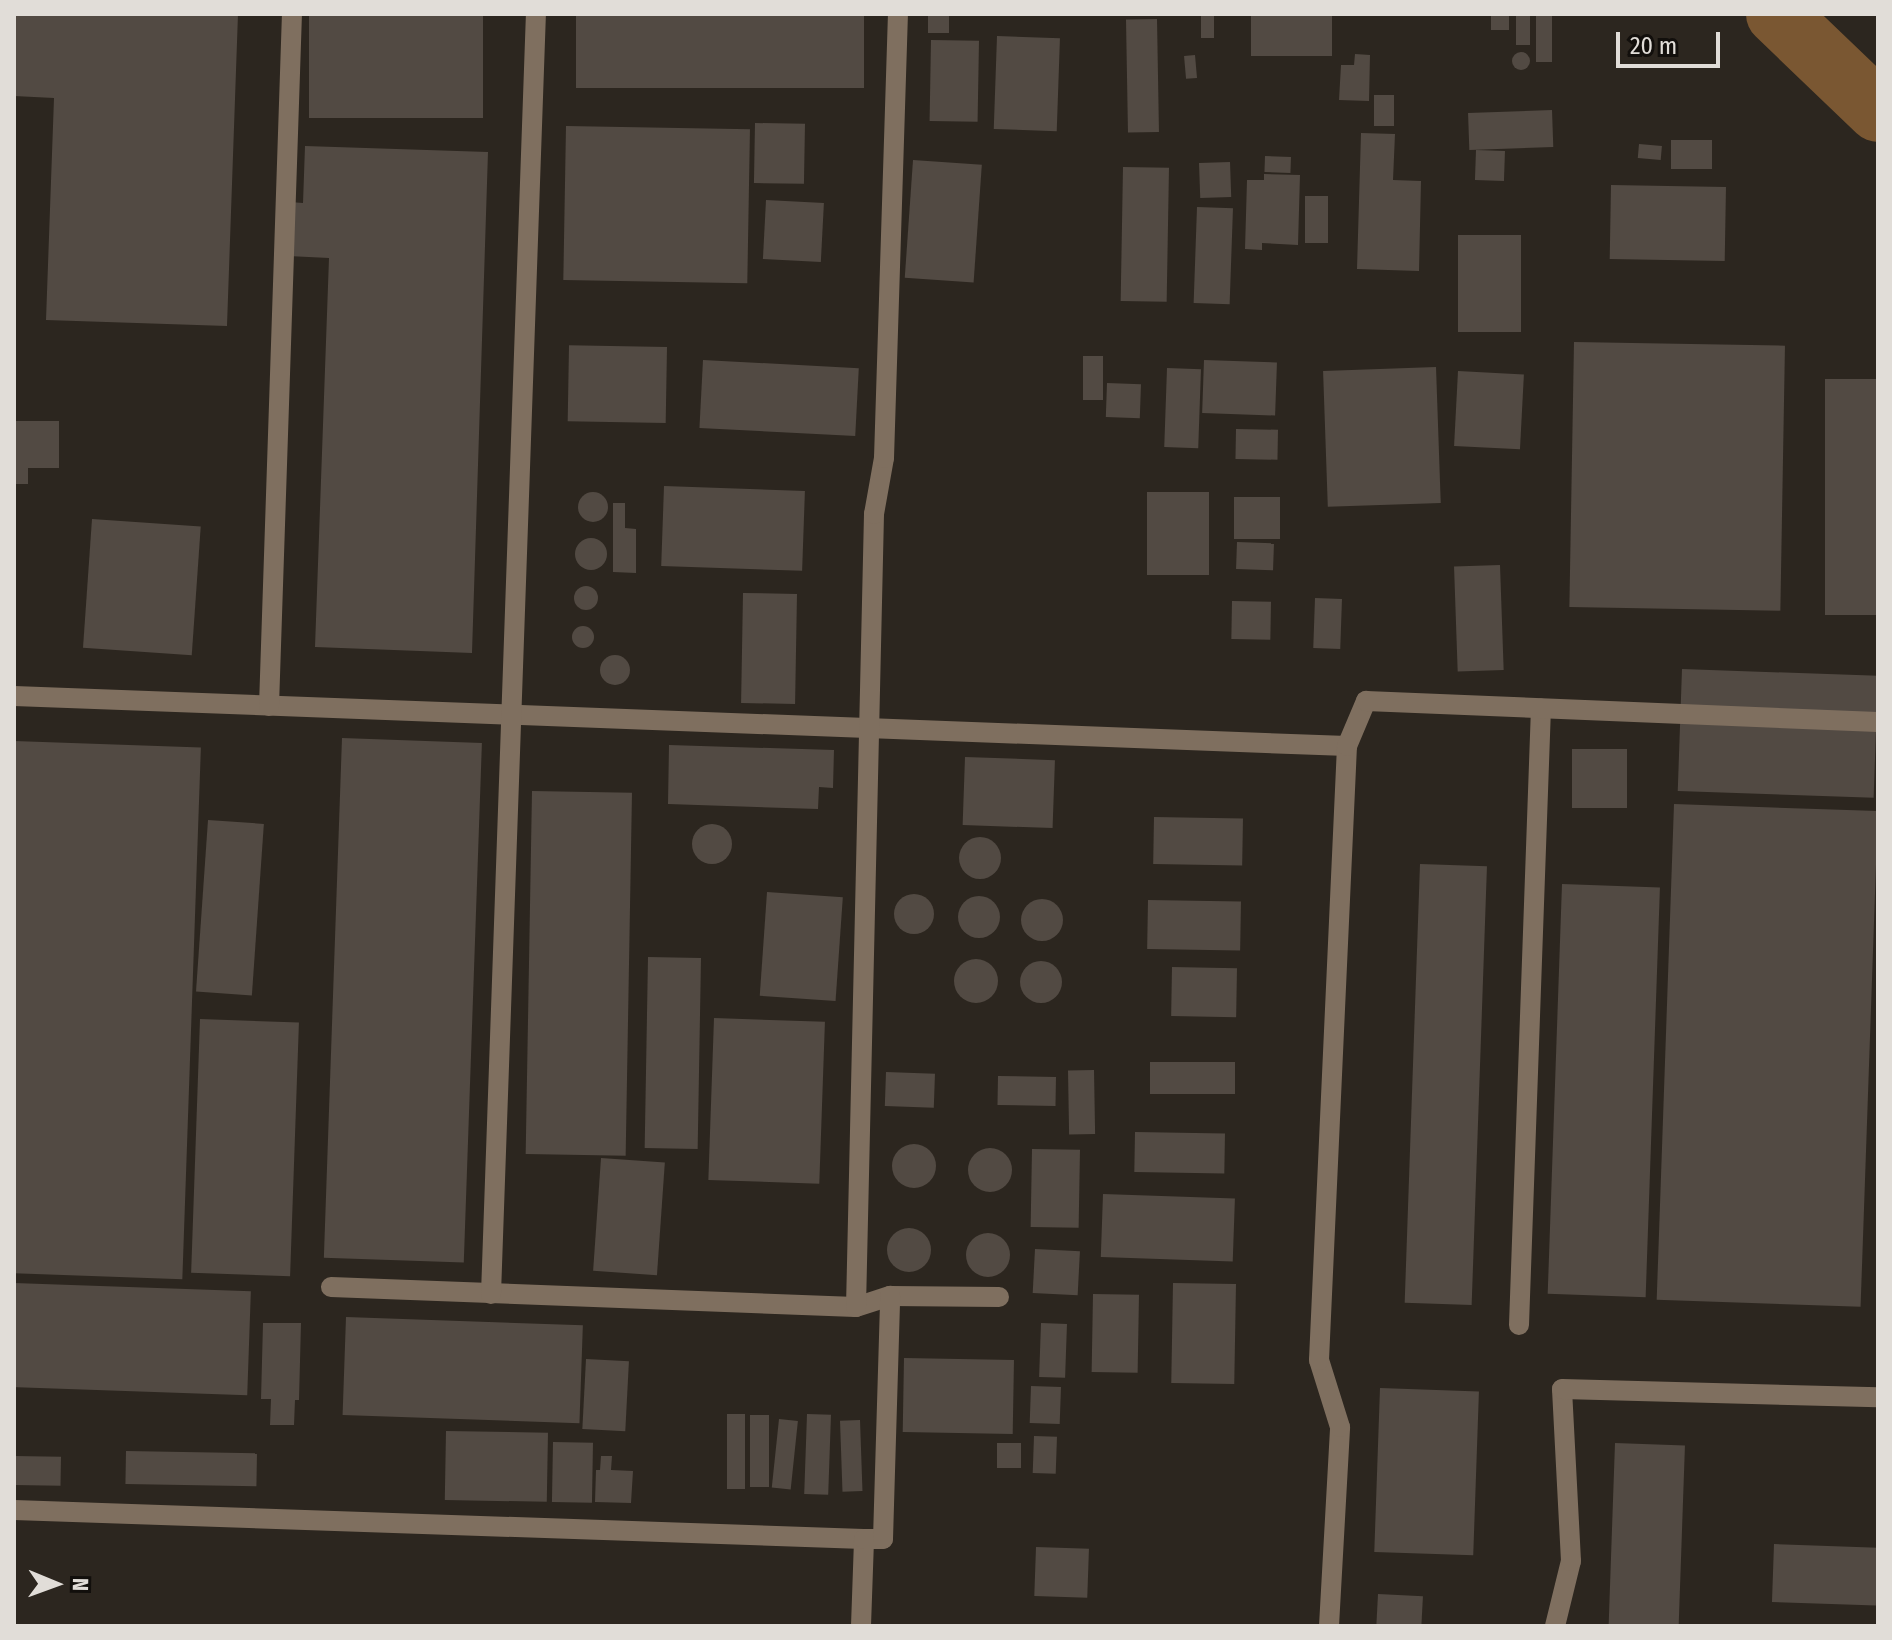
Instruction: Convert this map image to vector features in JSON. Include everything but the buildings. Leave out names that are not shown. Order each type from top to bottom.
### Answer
[{"type":"street","points":[[269,706],[292,14]]},
{"type":"street","points":[[491,1294],[536,14]]},
{"type":"street","points":[[856,1307],[874,514],[884,458],[898,14]]},
{"type":"street","points":[[14,696],[1347,746]]},
{"type":"street","points":[[1329,1626],[1340,1427],[1319,1360],[1347,746],[1366,701],[1878,722]]},
{"type":"street","points":[[1519,1325],[1541,708]]},
{"type":"street","points":[[331,1287],[856,1307],[890,1296],[999,1297]]},
{"type":"street","points":[[14,1510],[883,1539],[890,1296]]},
{"type":"street","points":[[1555,1626],[1571,1561],[1562,1389],[1878,1397]]},
{"type":"street","points":[[861,1626],[864,1539]]},
{"type":"waterway","points":[[1777,14],[1878,111]]}]
